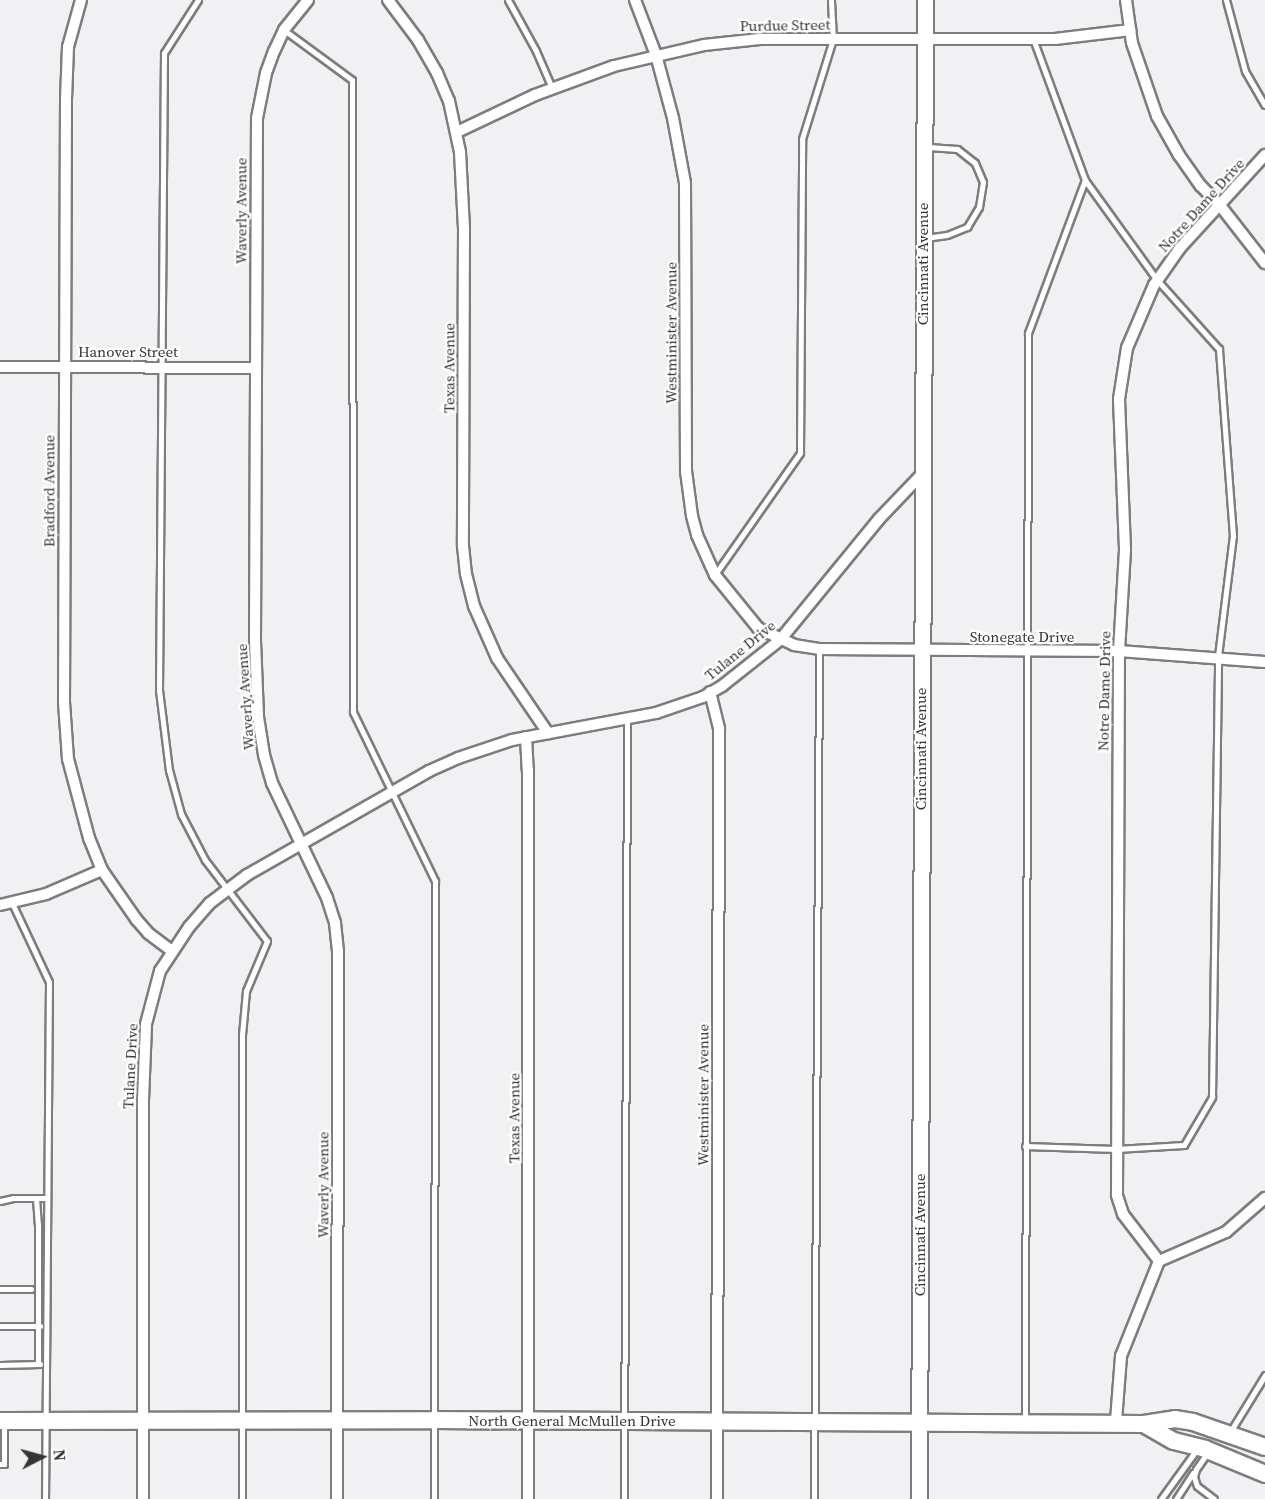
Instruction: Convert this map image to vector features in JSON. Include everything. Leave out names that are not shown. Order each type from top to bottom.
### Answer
[{"type":"main road","name":"North General McMullen Drive","points":[[2,1421],[241,1419],[1116,1422],[1144,1424],[1174,1419],[1229,1434],[1265,1447]]},
{"type":"main road","name":"North General McMullen Drive","points":[[1144,1424],[1174,1441],[1203,1448],[1265,1474]]},
{"type":"street","name":"Bradford Avenue","points":[[81,0],[75,15],[67,64],[64,702],[68,759],[89,838],[102,870],[148,933],[172,951]]},
{"type":"street","name":"Waverly Avenue","points":[[308,0],[284,30],[266,73],[257,118],[255,641],[258,717],[264,755],[272,783],[327,898],[338,951],[339,1420],[337,1499]]},
{"type":"street","name":"Texas Avenue","points":[[388,0],[418,40],[437,73],[449,101],[457,132],[464,228],[463,546],[466,574],[474,606],[497,658],[548,733]]},
{"type":"street","name":"Westminister Avenue","points":[[635,0],[656,55],[673,118],[685,183],[686,471],[697,535],[715,574],[758,628],[780,640]]},
{"type":"street","name":"Cincinnati Avenue","points":[[920,1499],[921,475],[925,0]]},
{"type":"street","points":[[1126,0],[1130,30],[1157,116],[1179,155],[1201,186],[1219,204],[1265,263]]},
{"type":"street","name":"Purdue Street","points":[[457,132],[552,88],[614,66],[704,45],[760,39],[1055,39],[1130,30]]},
{"type":"street","name":"Notre Dame Drive","points":[[1159,1261],[1123,1214],[1117,1194],[1119,651],[1125,549],[1119,399],[1127,348],[1157,280],[1179,248],[1265,155]]},
{"type":"street","name":"Hanover Street","points":[[0,367],[256,368]]},
{"type":"street","name":"Tulane Drive","points":[[143,1499],[144,1050],[151,1000],[160,971],[189,927],[226,890],[247,875],[391,792],[458,758],[526,737],[627,720],[684,704],[710,693],[780,640],[879,519],[921,475]]},
{"type":"street","name":"Stonegate Drive","points":[[780,640],[819,649],[921,652],[1119,651],[1218,656],[1265,662]]},
{"type":"street","name":"Westminister Avenue","points":[[710,693],[719,729],[717,1499]]},
{"type":"street","name":"Texas Avenue","points":[[526,737],[528,782],[528,1499]]},
{"type":"street","points":[[0,905],[46,894],[102,870]]},
{"type":"street","points":[[1116,1422],[1119,1371],[1123,1349],[1159,1261],[1226,1232],[1265,1198]]},
{"type":"lane","points":[[198,0],[164,53],[159,690],[169,770],[181,814],[205,860],[267,941],[246,991],[242,1035],[242,1499]]},
{"type":"lane","points":[[508,0],[536,51],[552,88]]},
{"type":"lane","points":[[715,574],[800,453],[802,139],[833,39],[831,0]]},
{"type":"lane","points":[[1226,0],[1245,71],[1265,105]]},
{"type":"lane","points":[[284,30],[352,80],[353,712],[435,881],[434,1499]]},
{"type":"lane","points":[[1025,1146],[1116,1149],[1184,1145],[1212,1097],[1218,656],[1233,536],[1219,349],[1157,280],[1085,180],[1033,39]]},
{"type":"lane","points":[[923,238],[947,235],[967,226],[979,207],[982,182],[975,162],[957,149],[924,147]]},
{"type":"lane","points":[[1024,1423],[1028,333],[1085,180]]},
{"type":"lane","points":[[814,1499],[819,649]]},
{"type":"lane","points":[[624,1499],[627,720]]},
{"type":"lane","points":[[12,903],[49,982],[45,1499]]},
{"type":"lane","points":[[36,1198],[38,1364]]},
{"type":"lane","points":[[0,1201],[47,1198]]},
{"type":"lane","points":[[0,1289],[31,1289]]},
{"type":"lane","points":[[0,1326],[45,1326]]},
{"type":"lane","points":[[0,1365],[45,1364]]},
{"type":"lane","points":[[1229,1434],[1265,1375]]},
{"type":"lane","points":[[0,1464],[4,1464],[2,1421]]},
{"type":"lane","points":[[1176,1499],[1196,1469],[1203,1448]]},
{"type":"lane","points":[[1161,1499],[1203,1448]]},
{"type":"lane","points":[[1196,1469],[1197,1486],[1214,1499]]}]
